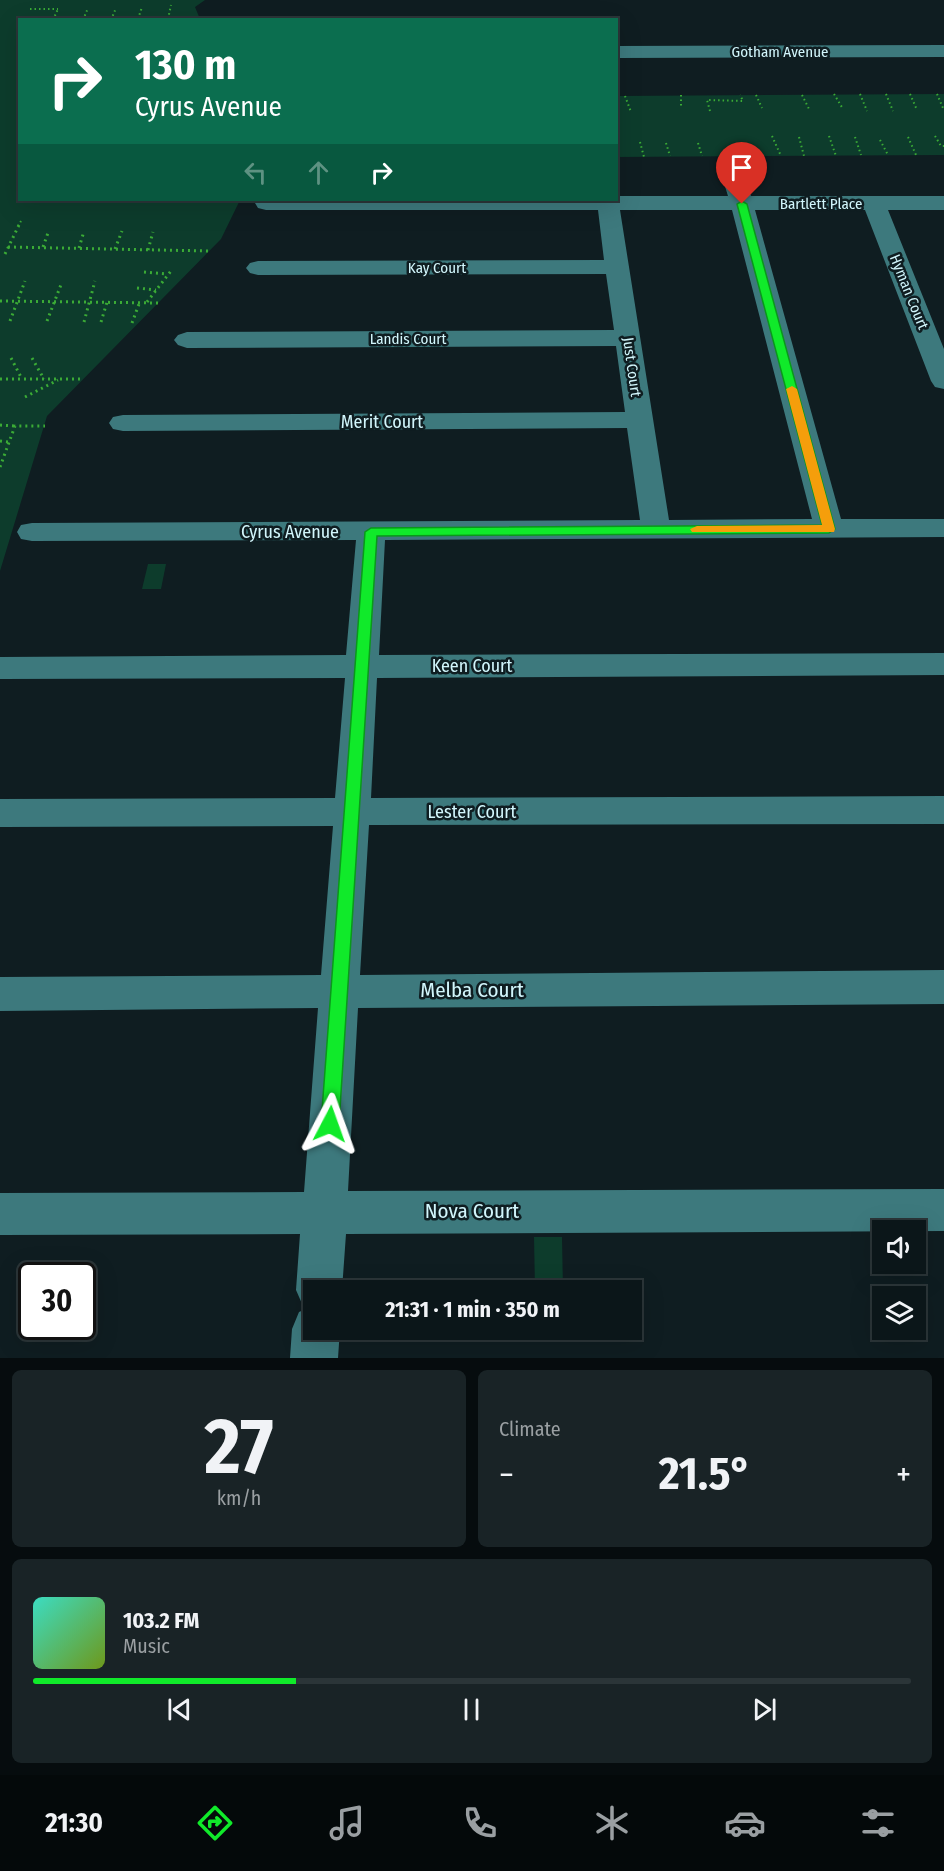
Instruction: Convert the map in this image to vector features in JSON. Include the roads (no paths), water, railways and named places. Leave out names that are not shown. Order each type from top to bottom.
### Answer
[{"type":"street","name":"Gotham Avenue","points":[[618,52],[944,51]]},
{"type":"street","points":[[730,167],[742,204],[829,529]]},
{"type":"street","name":"Bartlett Place","points":[[266,203],[944,203]]},
{"type":"street","name":"Just Court","points":[[608,204],[656,530]]},
{"type":"street","name":"Hyman Court","points":[[874,204],[944,381]]},
{"type":"street","name":"Kay Court","points":[[258,268],[617,267]]},
{"type":"street","name":"Landis Court","points":[[187,340],[628,338]]},
{"type":"street","name":"Merit Court","points":[[123,423],[640,420]]},
{"type":"street","name":"Cyrus Avenue","points":[[32,532],[944,528]]},
{"type":"street","points":[[320,1280],[371,532]]},
{"type":"street","name":"Keen Court","points":[[0,668],[944,664]]},
{"type":"street","name":"Lester Court","points":[[0,813],[944,810]]},
{"type":"street","name":"Melba Court","points":[[0,994],[944,987]]},
{"type":"street","name":"Nova Court","points":[[0,1214],[944,1210]]},
{"type":"street","points":[[314,1358],[315,1340]]}]
